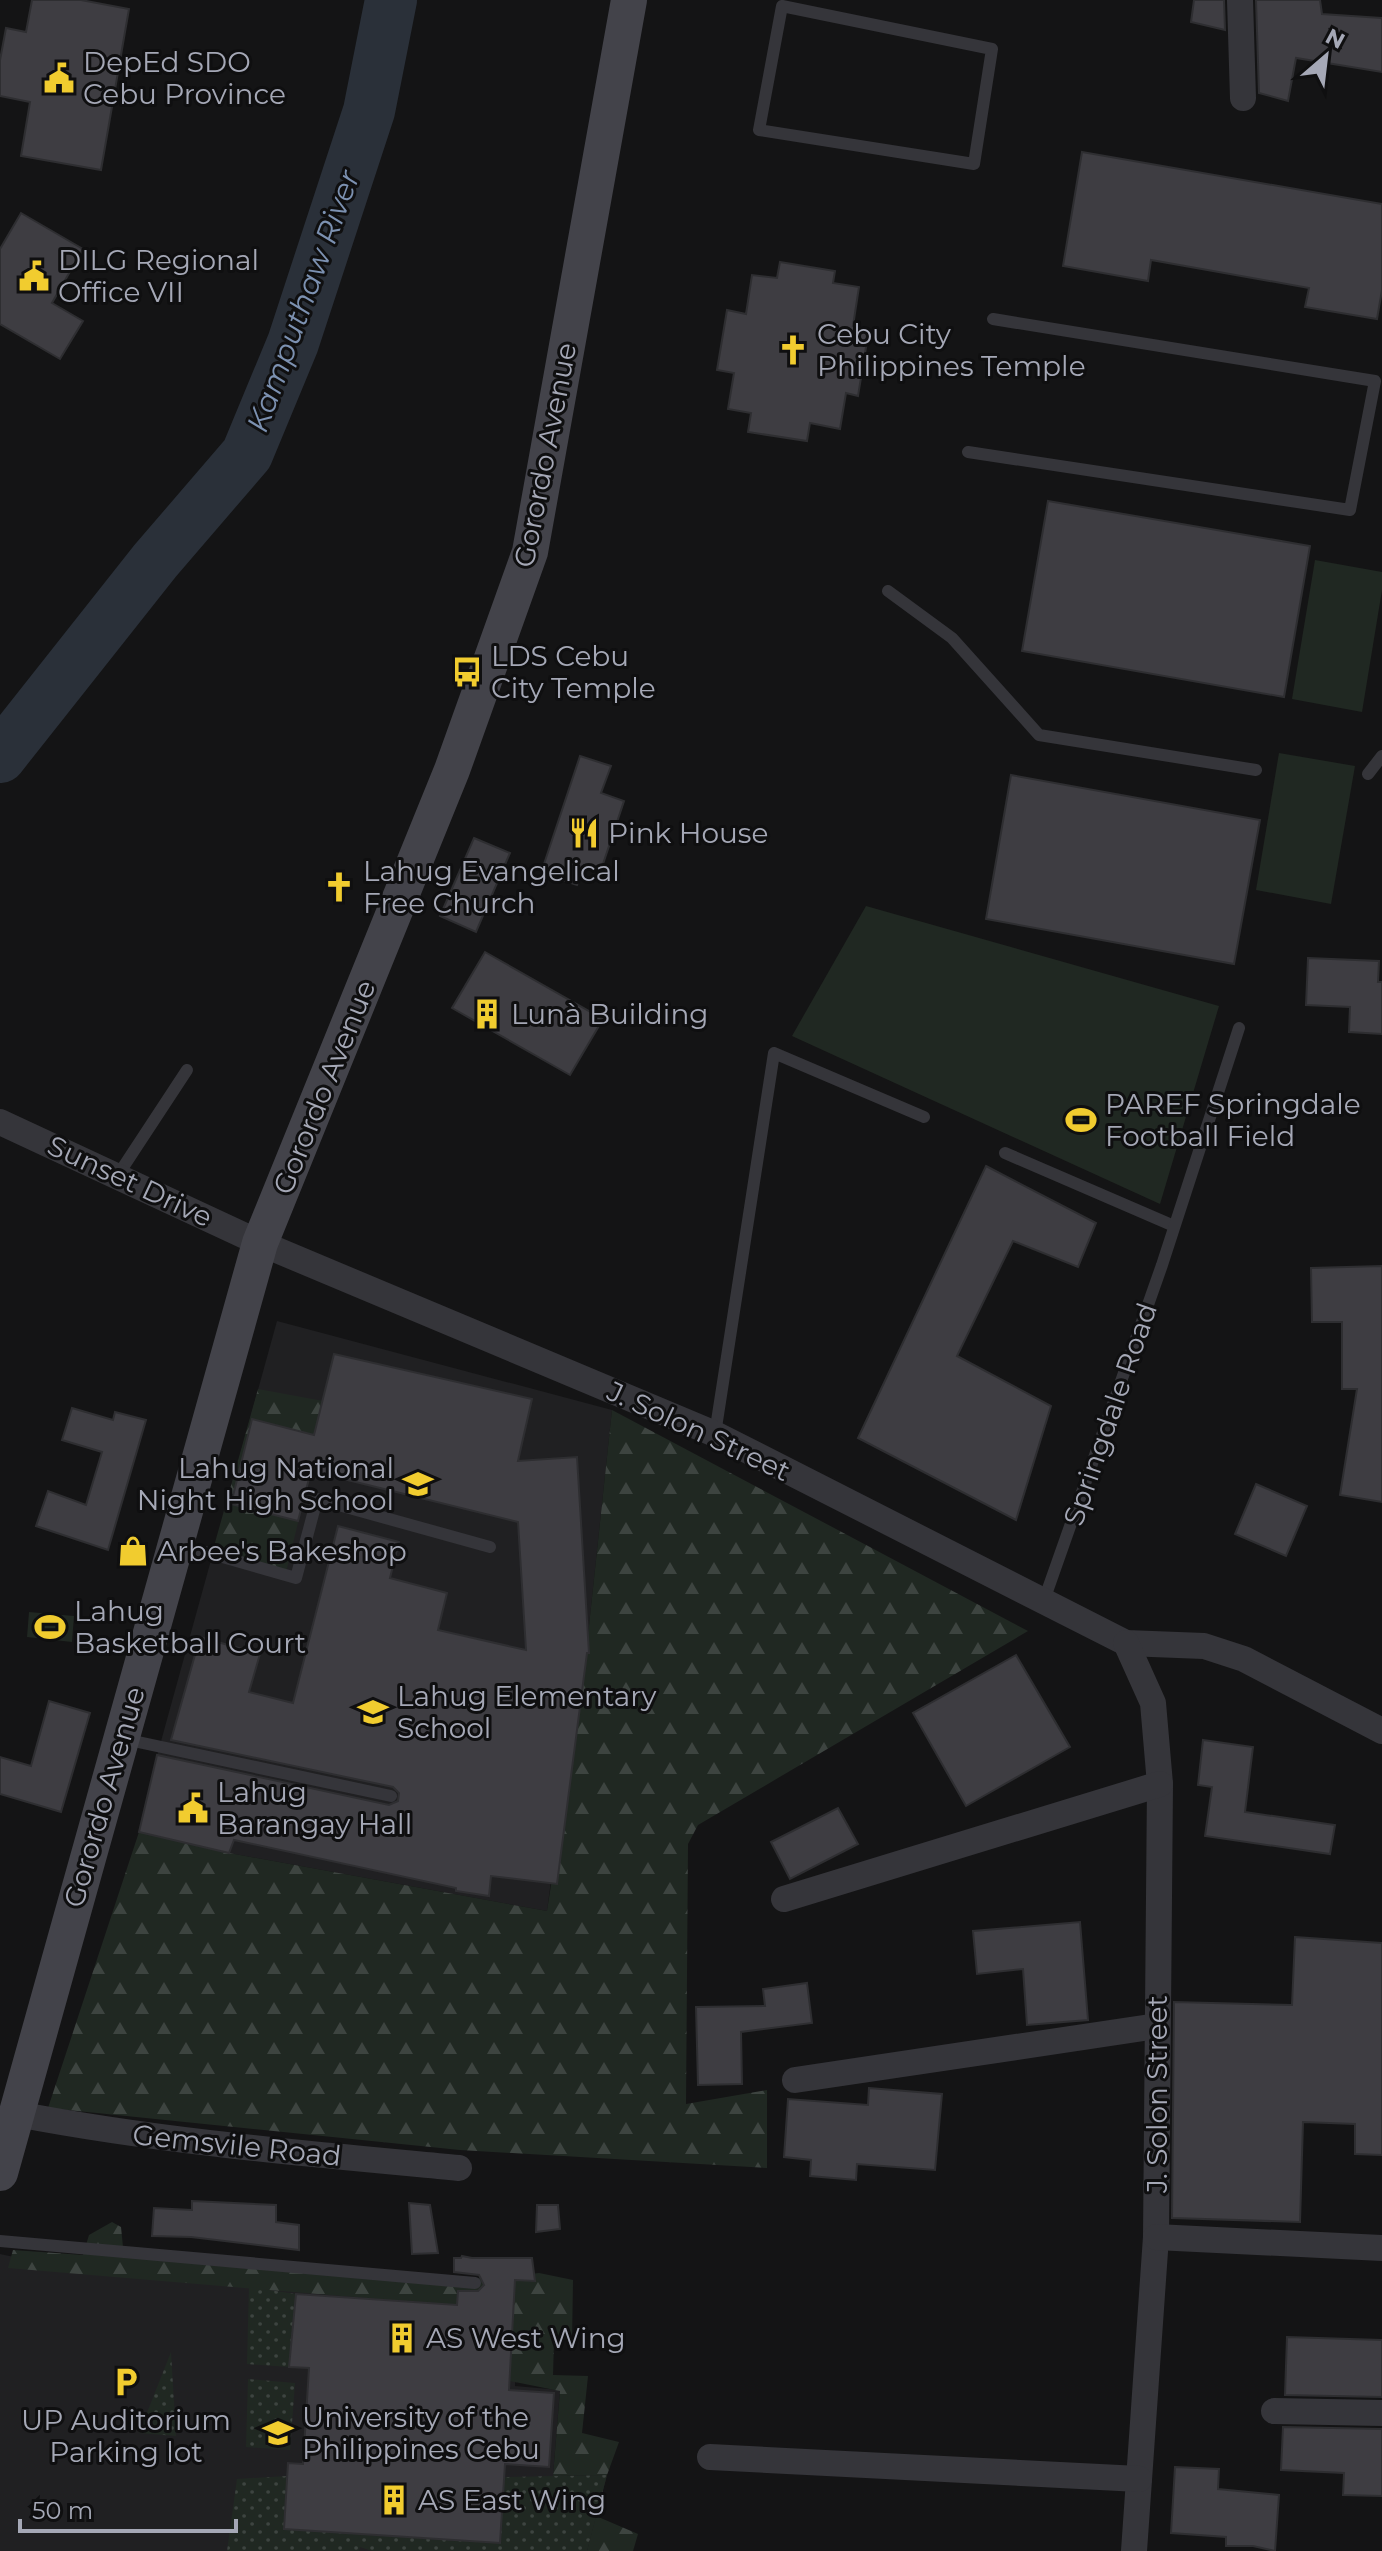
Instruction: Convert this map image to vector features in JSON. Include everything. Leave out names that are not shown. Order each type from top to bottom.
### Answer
[{"type":"main road","name":"Gorordo Avenue","points":[[0,2173],[260,1243],[452,770],[530,552],[629,0]]},
{"type":"street","points":[[1240,0],[1243,98]]},
{"type":"street","name":"Sunset Drive","points":[[0,1122],[260,1243]]},
{"type":"street","name":"J. Solon Street","points":[[260,1243],[715,1434],[1126,1643],[1204,1646],[1244,1659],[1382,1731]]},
{"type":"street","name":"J. Solon Street","points":[[1126,1643],[1153,1703],[1160,1784],[1156,2237],[1134,2551]]},
{"type":"street","points":[[784,1899],[1160,1784]]},
{"type":"street","points":[[795,2080],[1157,2026]]},
{"type":"street","name":"Gemsvile Road","points":[[17,2114],[131,2134],[459,2168]]},
{"type":"street","points":[[1156,2237],[1382,2248]]},
{"type":"street","points":[[1274,2411],[1382,2413]]},
{"type":"street","points":[[710,2457],[1139,2479]]},
{"type":"lane","points":[[782,6],[992,49],[974,164],[759,130],[782,6]]},
{"type":"lane","points":[[968,452],[1350,510],[1375,381],[993,319]]},
{"type":"lane","points":[[888,591],[952,638],[1039,735],[1256,770]]},
{"type":"lane","points":[[1368,774],[1382,756]]},
{"type":"lane","name":"Springdale Road","points":[[1043,1603],[1239,1028]]},
{"type":"lane","points":[[715,1434],[774,1053],[924,1117]]},
{"type":"lane","points":[[118,1175],[187,1070]]},
{"type":"lane","points":[[1005,1153],[1174,1226]]},
{"type":"lane","points":[[176,1543],[296,1578],[317,1499],[490,1547]]},
{"type":"lane","points":[[121,1738],[391,1796]]},
{"type":"lane","points":[[0,2241],[475,2283]]},
{"type":"shaded area","points":[[277,1321],[612,1410],[584,1673],[564,1782],[547,1911],[229,1853],[234,1840],[155,1763]]},
{"type":"shaded area","name":"University of the Philippines Cebu","points":[[0,2254],[28,2260],[519,2300],[515,2386],[560,2390],[553,2476],[607,2475],[587,2551],[0,2551]]},
{"type":"green space","points":[[1315,560],[1382,572],[1382,590],[1362,712],[1292,699]]},
{"type":"green space","points":[[1279,753],[1355,766],[1331,904],[1256,890]]},
{"type":"green space","name":"PAREF Springdale Football Field","points":[[866,906],[1219,1006],[1160,1204],[792,1036]]},
{"type":"green space","points":[[258,1389],[323,1401],[319,1436],[285,1576],[211,1557]]},
{"type":"green space","points":[[612,1410],[1028,1631],[698,1825],[688,1844],[686,2104],[767,2090],[767,2168],[460,2150],[48,2108],[139,1832],[229,1853],[547,1911],[584,1673]]},
{"type":"green space","name":"Lahug Basketball Court","points":[[29,1612],[74,1616],[72,1642],[27,1637]]},
{"type":"green space","points":[[112,2222],[121,2227],[123,2247],[489,2279],[539,2273],[573,2280],[572,2341],[554,2340],[553,2375],[588,2376],[582,2433],[619,2442],[607,2475],[553,2476],[560,2391],[510,2381],[513,2309],[8,2268],[13,2250],[83,2255],[89,2235]]},
{"type":"green space","points":[[249,2287],[296,2294],[289,2367],[247,2364]]},
{"type":"green space","points":[[171,2352],[176,2436],[139,2433]]},
{"type":"green space","points":[[248,2379],[295,2383],[290,2450],[246,2447]]},
{"type":"green space","points":[[607,2475],[587,2551],[372,2551],[360,2547],[359,2551],[227,2551],[237,2479],[287,2476],[284,2529],[500,2543],[504,2477]]},
{"type":"green space","points":[[596,2516],[638,2534],[633,2551],[587,2551]]},
{"type":"building","name":"DepEd SDO Cebu Province","points":[[32,0],[81,0],[129,9],[101,170],[21,156],[30,102],[0,96],[0,60],[6,28],[26,32]]},
{"type":"building","points":[[1194,0],[1224,0],[1225,30],[1191,22]]},
{"type":"building","points":[[1256,0],[1320,0],[1322,14],[1382,18],[1382,72],[1296,58],[1288,101],[1259,93]]},
{"type":"building","points":[[1082,152],[1382,204],[1382,290],[1377,319],[1305,307],[1309,288],[1151,260],[1148,281],[1063,266]]},
{"type":"building","name":"DILG Regional Office VII","points":[[21,213],[83,249],[52,303],[83,321],[60,359],[0,324],[0,249]]},
{"type":"building","name":"Cebu City Philippines Temple","points":[[780,262],[835,271],[833,283],[859,287],[853,326],[869,329],[858,396],[846,393],[840,429],[810,423],[807,441],[748,432],[751,413],[728,409],[734,373],[717,370],[727,310],[746,314],[752,275],[777,278]]},
{"type":"building","points":[[1048,501],[1310,546],[1284,697],[1022,651]]},
{"type":"building","name":"Pink House","points":[[580,756],[611,766],[601,793],[624,801],[601,870],[584,865],[577,885],[541,873]]},
{"type":"building","points":[[1011,775],[1260,820],[1234,964],[986,919]]},
{"type":"building","points":[[474,838],[510,853],[476,932],[440,916]]},
{"type":"building","name":"Lunà Building","points":[[485,952],[603,1019],[570,1075],[452,1008]]},
{"type":"building","points":[[1308,958],[1379,961],[1382,1034],[1349,1032],[1350,1007],[1306,1005]]},
{"type":"building","points":[[986,1166],[1096,1223],[1078,1267],[1013,1241],[957,1356],[1051,1406],[1016,1520],[858,1438]]},
{"type":"building","points":[[1382,1266],[1382,1502],[1340,1495],[1357,1389],[1342,1389],[1342,1322],[1312,1322],[1311,1268]]},
{"type":"building","points":[[334,1354],[532,1399],[518,1461],[577,1457],[589,1653],[557,1884],[491,1876],[489,1896],[234,1840],[229,1853],[139,1832],[157,1755],[389,1805],[398,1801],[399,1793],[393,1787],[171,1740],[200,1637],[260,1654],[249,1692],[293,1703],[338,1526],[399,1542],[390,1578],[447,1593],[438,1630],[526,1650],[518,1522],[311,1471],[298,1521],[231,1504],[252,1419],[314,1435]]},
{"type":"building","points":[[72,1408],[113,1420],[115,1412],[146,1420],[108,1550],[36,1526],[48,1491],[86,1505],[102,1452],[62,1440]]},
{"type":"building","points":[[1256,1484],[1307,1506],[1286,1556],[1235,1534]]},
{"type":"building","points":[[1016,1655],[1070,1747],[966,1806],[913,1713]]},
{"type":"building","points":[[49,1701],[90,1713],[61,1812],[0,1794],[0,1757],[31,1766]]},
{"type":"building","points":[[1203,1740],[1253,1747],[1245,1812],[1335,1825],[1330,1854],[1205,1836],[1212,1787],[1198,1785]]},
{"type":"building","points":[[838,1808],[858,1844],[790,1879],[771,1842]]},
{"type":"building","points":[[1080,1922],[1088,2020],[1027,2025],[1023,1969],[977,1974],[973,1931]]},
{"type":"building","points":[[1295,1937],[1382,1943],[1382,2155],[1355,2154],[1355,2124],[1303,2122],[1300,2222],[1172,2218],[1174,2002],[1292,2005]]},
{"type":"building","points":[[807,1983],[812,2023],[741,2032],[742,2084],[698,2085],[696,2007],[765,2006],[763,1989]]},
{"type":"building","points":[[869,2088],[942,2094],[935,2170],[857,2164],[856,2180],[810,2176],[811,2160],[784,2157],[788,2099],[868,2105]]},
{"type":"building","points":[[192,2201],[276,2205],[276,2222],[299,2225],[299,2250],[191,2237],[152,2236],[154,2208],[192,2210]]},
{"type":"building","points":[[409,2203],[430,2205],[438,2253],[412,2254]]},
{"type":"building","points":[[537,2205],[558,2205],[560,2229],[536,2232]]},
{"type":"building","points":[[454,2258],[532,2258],[535,2281],[515,2280],[509,2390],[554,2393],[549,2467],[505,2464],[500,2543],[284,2529],[288,2463],[303,2464],[309,2368],[289,2367],[296,2294],[457,2305],[458,2291],[478,2291],[484,2285],[479,2275],[454,2272]]},
{"type":"building","points":[[1287,2337],[1382,2340],[1382,2397],[1285,2395]]},
{"type":"building","points":[[1283,2427],[1382,2429],[1382,2496],[1343,2495],[1344,2473],[1281,2470]]},
{"type":"building","points":[[1175,2467],[1219,2469],[1218,2489],[1279,2495],[1275,2551],[1253,2546],[1226,2546],[1226,2537],[1171,2533]]},
{"type":"waterway","name":"Kamputhaw River","points":[[0,757],[155,561],[247,454],[293,343],[369,111],[391,0]]},
{"type":"place","name":"DepEd SDO Cebu Province","points":[[59,78]]},
{"type":"place","name":"DILG Regional Office VII","points":[[34,276]]},
{"type":"place","name":"Cebu City Philippines Temple","points":[[793,350]]},
{"type":"place","name":"LDS Cebu City Temple","points":[[467,672]]},
{"type":"place","name":"Pink House","points":[[584,833]]},
{"type":"place","name":"Lahug Evangelical Free Church","points":[[339,887]]},
{"type":"place","name":"Lunà Building","points":[[487,1014]]},
{"type":"place","name":"PAREF Springdale Football Field","points":[[1081,1120]]},
{"type":"place","name":"Lahug National Night High School","points":[[418,1484]]},
{"type":"place","name":"Arbee's Bakeshop","points":[[133,1551]]},
{"type":"place","name":"Lahug Basketball Court","points":[[50,1627]]},
{"type":"place","name":"Lahug Elementary School","points":[[373,1712]]},
{"type":"place","name":"Lahug Barangay Hall","points":[[193,1808]]},
{"type":"place","name":"AS West Wing","points":[[402,2338]]},
{"type":"place","name":"UP Auditorium Parking lot","points":[[126,2382]]},
{"type":"place","name":"University of the Philippines Cebu","points":[[278,2433]]},
{"type":"place","name":"AS East Wing","points":[[394,2500]]}]
